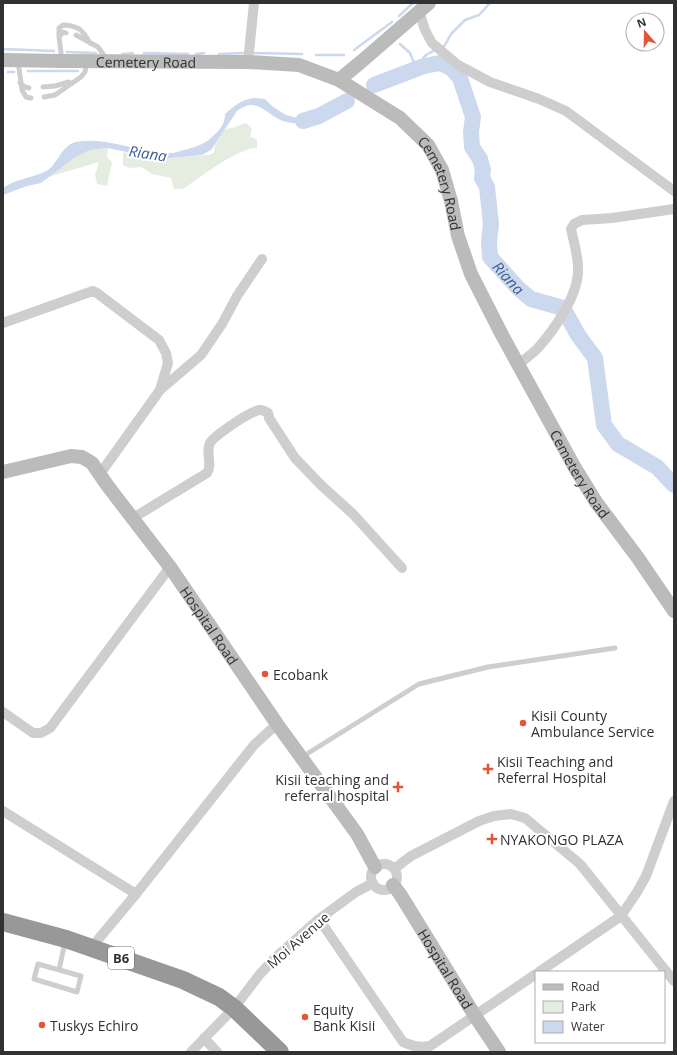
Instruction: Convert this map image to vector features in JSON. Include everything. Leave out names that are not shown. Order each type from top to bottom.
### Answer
[{"type":"highway","name":"B6","points":[[3,922],[66,939],[183,980],[219,997],[234,1008],[280,1052]]},
{"type":"street","points":[[248,62],[254,3]]},
{"type":"street","points":[[338,80],[424,7]]},
{"type":"street","points":[[424,7],[425,30],[432,43],[458,65],[490,82],[539,99],[566,111],[674,192]]},
{"type":"street","name":"Cemetery Road","points":[[3,60],[87,62],[248,62],[299,65],[338,80],[400,118],[428,145],[442,170],[451,201],[458,236],[471,274],[502,335],[575,468],[596,502],[638,558],[674,611]]},
{"type":"street","points":[[519,364],[537,349],[552,331],[568,304],[577,284],[579,271],[577,253],[571,229],[574,224],[582,220],[612,218],[674,210]]},
{"type":"street","points":[[100,474],[160,390],[201,355],[222,324],[237,296],[262,259]]},
{"type":"street","points":[[3,323],[93,291],[159,340],[166,353],[168,363],[160,390]]},
{"type":"street","points":[[133,518],[207,473],[210,469],[208,449],[211,442],[222,432],[253,412],[257,410],[264,411],[268,413],[269,418],[296,458],[322,486],[353,514],[402,568]]},
{"type":"street","name":"Hospital Road","points":[[3,472],[71,456],[82,457],[92,463],[107,485],[170,567],[277,724],[357,834],[375,867]]},
{"type":"street","points":[[3,712],[33,733],[41,733],[50,728],[170,567]]},
{"type":"street","points":[[91,948],[136,894],[254,745],[277,724]]},
{"type":"street","points":[[540,971],[621,916],[646,876],[674,801]]},
{"type":"street","points":[[3,811],[136,894]]},
{"type":"street","points":[[394,868],[411,856],[479,820],[511,814],[525,818],[580,864],[674,981]]},
{"type":"street","points":[[387,864],[394,868],[397,880],[393,886],[384,890],[373,883],[371,875],[375,867],[387,864]]},
{"type":"street","name":"Moi Avenue","points":[[192,1052],[234,1008],[260,974],[276,957],[319,919],[356,892],[373,883]]},
{"type":"street","name":"Hospital Road","points":[[393,886],[400,894],[475,1016],[499,1052]]},
{"type":"street","points":[[319,919],[403,1042],[419,1048],[430,1046],[535,975]]},
{"type":"street","points":[[204,1038],[217,1052]]},
{"type":"lane","points":[[62,61],[59,28],[63,25],[78,27],[82,30],[90,43]]},
{"type":"lane","points":[[59,37],[63,32],[66,33]]},
{"type":"lane","points":[[76,35],[102,52],[108,62]]},
{"type":"lane","points":[[17,60],[22,90],[26,97],[31,98]]},
{"type":"lane","points":[[44,97],[55,95],[81,77],[85,72],[87,62]]},
{"type":"lane","points":[[43,87],[65,84],[81,77]]},
{"type":"lane","points":[[20,83],[29,88]]},
{"type":"lane","points":[[301,758],[419,684],[488,667],[615,648]]},
{"type":"lane","points":[[59,970],[66,939]]},
{"type":"lane","points":[[38,964],[59,970],[81,976],[77,992],[34,979],[38,964]]},
{"type":"green space","points":[[246,123],[252,129],[250,137],[257,139],[257,148],[240,152],[183,189],[174,189],[171,178],[152,174],[141,167],[129,168],[123,165],[123,152],[160,159],[209,155],[214,153],[215,145],[225,129]]},
{"type":"green space","points":[[108,148],[107,157],[112,162],[107,186],[97,184],[95,175],[99,162],[48,177],[74,158],[90,150]]},
{"type":"water","points":[[253,98],[265,99],[272,106],[286,115],[297,118],[321,108],[326,118],[307,123],[292,123],[280,120],[257,106],[245,106],[237,111],[211,150],[202,155],[160,159],[108,148],[90,150],[74,158],[41,183],[27,186],[3,195],[3,188],[8,185],[48,170],[67,147],[76,142],[100,141],[161,153],[173,153],[199,145],[208,140],[219,130],[222,126],[225,114],[228,111],[241,102]]},
{"type":"waterway","points":[[399,16],[413,3]]},
{"type":"waterway","points":[[442,47],[445,45],[451,34],[465,20],[479,15],[490,3]]},
{"type":"waterway","points":[[354,50],[392,22]]},
{"type":"waterway","points":[[400,44],[410,53],[416,68]]},
{"type":"waterway","points":[[3,49],[54,51]]},
{"type":"waterway","points":[[422,66],[423,58],[435,50]]},
{"type":"waterway","points":[[67,52],[96,53]]},
{"type":"waterway","points":[[122,54],[133,53]]},
{"type":"waterway","points":[[144,53],[188,54]]},
{"type":"waterway","points":[[196,54],[204,53]]},
{"type":"waterway","points":[[219,54],[243,53]]},
{"type":"waterway","points":[[254,53],[302,54]]},
{"type":"waterway","points":[[316,55],[344,55]]},
{"type":"waterway","name":"Riana","points":[[374,85],[424,66],[440,63],[451,68],[460,78],[473,117],[471,132],[472,147],[480,159],[483,170],[482,178],[487,187],[491,224],[489,242],[490,257],[518,288],[531,299],[563,308],[578,335],[595,358],[604,425],[618,444],[657,467],[674,485]]},
{"type":"waterway","points":[[28,71],[78,71]]},
{"type":"waterway","points":[[8,72],[14,72]]},
{"type":"waterway","name":"Riana","points":[[303,121],[319,116],[347,101]]},
{"type":"place","name":"Ecobank","points":[[265,674]]},
{"type":"place","name":"Kisii County Ambulance Service","points":[[523,723]]},
{"type":"place","name":"Kisii Teaching and Referral Hospital","points":[[488,769]]},
{"type":"place","name":"Kisii teaching and referral hospital","points":[[398,787]]},
{"type":"place","name":"NYAKONGO PLAZA","points":[[492,839]]},
{"type":"place","name":"Equity Bank Kisii","points":[[305,1017]]},
{"type":"place","name":"Tuskys Echiro","points":[[42,1025]]}]
